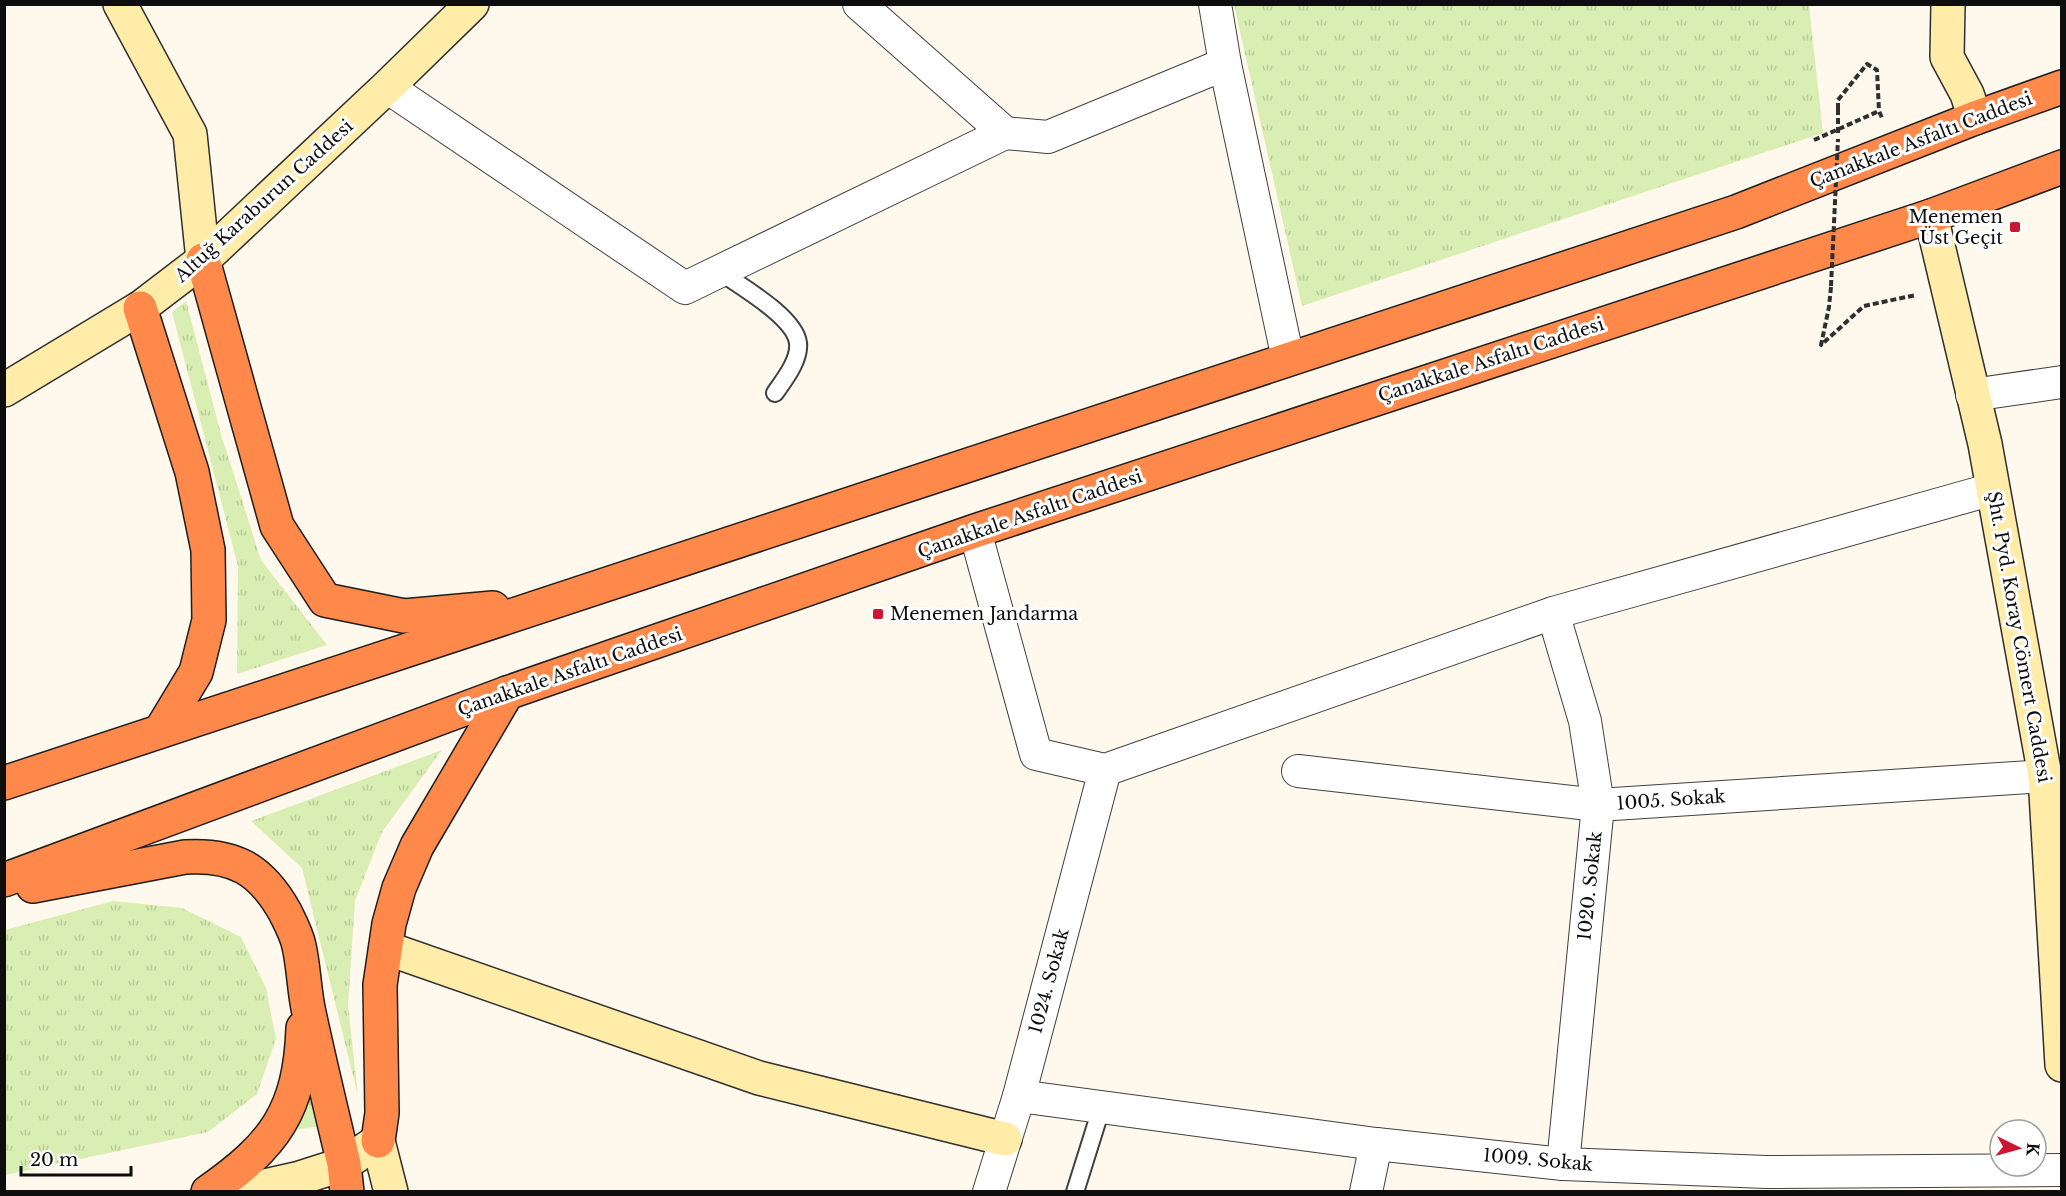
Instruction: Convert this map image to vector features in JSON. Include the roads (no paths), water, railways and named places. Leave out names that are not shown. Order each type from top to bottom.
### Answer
[{"type":"highway","name":"Çanakkale Asfaltı Caddesi","points":[[4,783],[1736,212],[1975,118],[2061,87]]},
{"type":"highway","name":"Çanakkale Asfaltı Caddesi","points":[[4,880],[507,693],[975,531],[1931,216],[2061,167]]},
{"type":"highway","points":[[203,260],[277,526],[325,600],[404,615],[545,604]]},
{"type":"highway","points":[[140,308],[192,472],[208,550],[208,620],[196,672],[161,730]]},
{"type":"highway","points":[[378,1141],[382,1113],[380,985],[389,924],[399,888],[417,846],[507,693]]},
{"type":"highway","points":[[4,891],[185,857],[210,855],[228,859],[261,879],[276,896],[299,945],[304,993],[345,1178]]},
{"type":"highway","points":[[208,1191],[257,1152],[275,1132],[289,1106],[297,1082],[302,1050],[304,993]]},
{"type":"street","points":[[120,4],[190,134],[203,260]]},
{"type":"street","name":"Altuğ Karaburun Caddesi","points":[[4,390],[140,308],[203,260],[472,4]]},
{"type":"street","points":[[858,4],[1005,133]]},
{"type":"street","points":[[1215,4],[1225,64],[1288,359]]},
{"type":"street","points":[[1948,4],[1947,57],[1967,94],[1975,118]]},
{"type":"street","points":[[387,87],[685,288],[1005,133],[1048,137],[1225,64]]},
{"type":"street","name":"Şht. Pyd. Koray Cömert Caddesi","points":[[1931,216],[1985,444],[2044,776],[2061,1065]]},
{"type":"street","points":[[1972,395],[2061,382]]},
{"type":"street","points":[[975,531],[1036,754],[1105,770],[1553,613],[1993,489]]},
{"type":"street","name":"1020. Sokak","points":[[1553,613],[1585,721],[1598,805],[1563,1164]]},
{"type":"street","name":"1024. Sokak","points":[[989,1191],[1018,1096],[1105,770]]},
{"type":"street","name":"1005. Sokak","points":[[1298,771],[1598,805],[2044,776]]},
{"type":"street","points":[[386,948],[759,1078],[1005,1139]]},
{"type":"street","name":"1009. Sokak","points":[[1018,1096],[1376,1144],[1764,1182],[2061,1170]]},
{"type":"street","points":[[237,1191],[300,1178],[345,1178],[378,1141]]},
{"type":"street","points":[[378,1141],[391,1191]]},
{"type":"street","points":[[1366,1191],[1376,1144]]},
{"type":"lane","points":[[720,271],[775,311],[794,330],[798,344],[791,369],[775,393]]},
{"type":"lane","points":[[1075,1191],[1102,1106]]},
{"type":"place","name":"Menemen Üst Geçit","points":[[2015,227]]},
{"type":"place","name":"Menemen Jandarma","points":[[878,614]]}]
